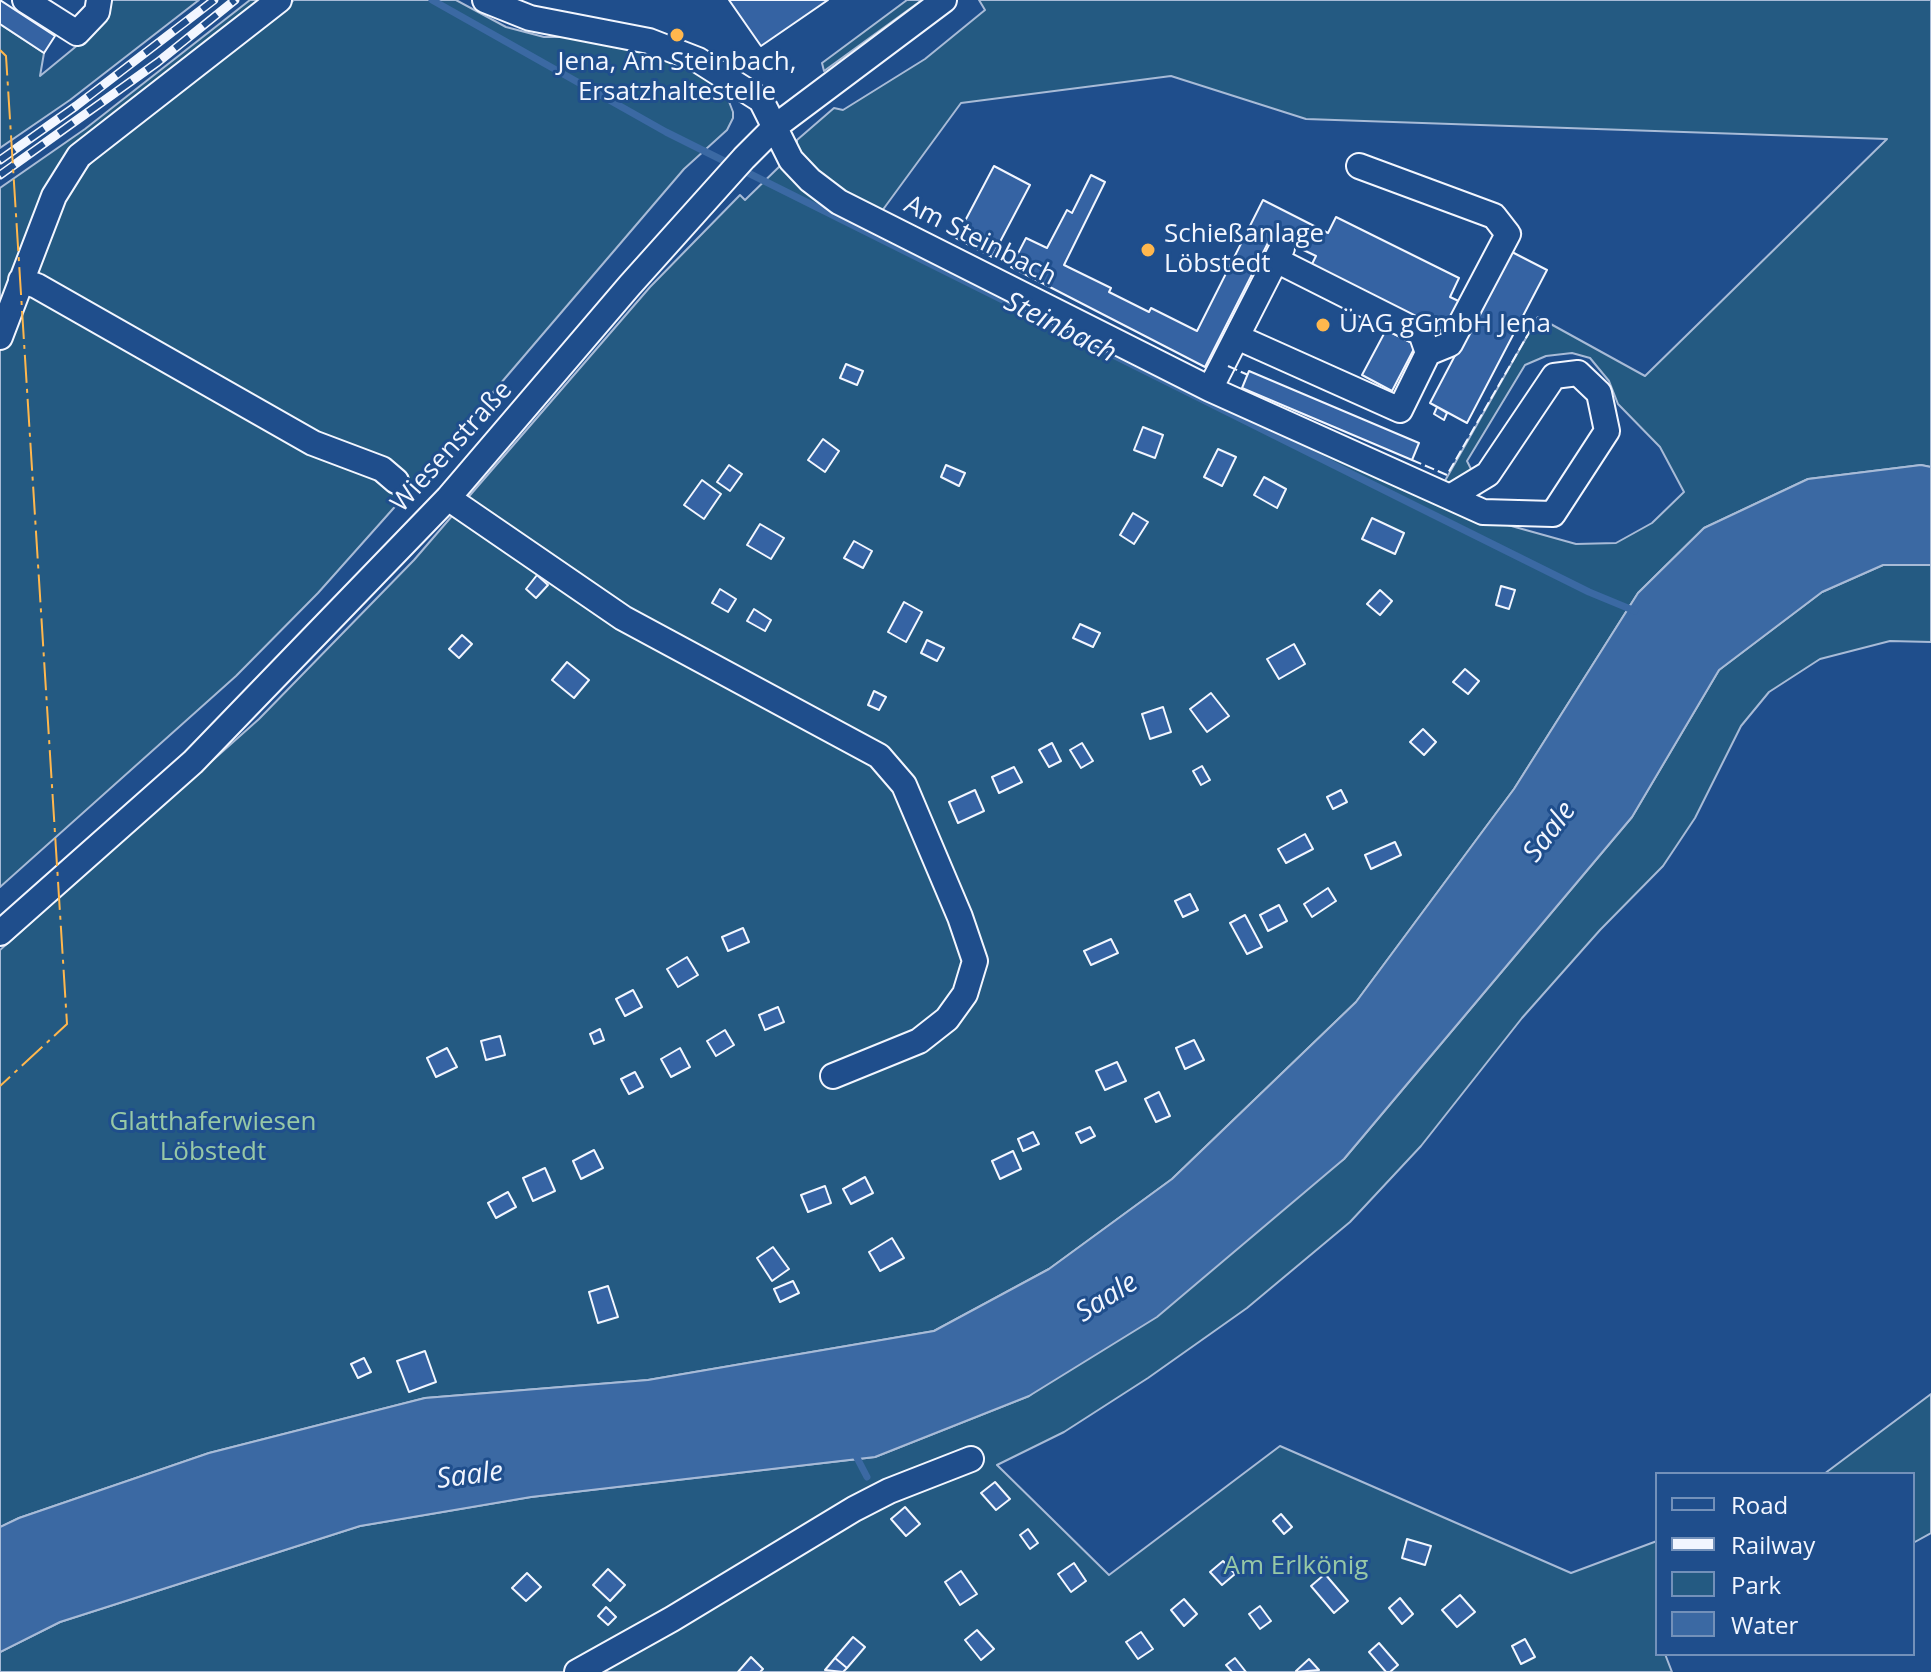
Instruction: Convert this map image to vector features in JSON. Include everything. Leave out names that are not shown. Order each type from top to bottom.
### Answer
[{"type":"street","points":[[25,0],[77,33],[97,12],[99,0]]},
{"type":"street","points":[[0,337],[54,196],[79,156],[279,0]]},
{"type":"street","name":"Wiesenstraße","points":[[0,933],[193,762],[448,498],[722,182],[776,126],[944,0]]},
{"type":"street","name":"Am Steinbach","points":[[497,3],[554,24],[649,41],[698,60],[761,100],[791,160],[810,180],[839,202],[1210,389],[1483,512],[1553,514],[1607,431],[1599,393],[1578,373],[1554,376],[1488,474],[1450,497]]},
{"type":"street","points":[[1237,337],[1400,410],[1428,353],[1450,344],[1508,234],[1494,216],[1359,166]]},
{"type":"street","points":[[1210,389],[1279,254],[1421,333],[1428,353]]},
{"type":"street","points":[[21,280],[37,286],[313,443],[382,469],[396,481]]},
{"type":"street","points":[[448,498],[623,618],[879,756],[904,785],[960,917],[975,961],[965,994],[947,1019],[919,1041],[833,1076]]},
{"type":"street","points":[[577,1672],[672,1619],[854,1509],[889,1491],[971,1459]]},
{"type":"green space","points":[[107,0],[199,0],[70,100],[0,148],[0,24],[44,53],[40,76],[79,44]]},
{"type":"green space","points":[[250,0],[262,0],[82,139],[59,164],[40,203],[76,180],[100,152],[294,0],[456,0],[506,27],[544,37],[567,37],[610,44],[668,58],[723,86],[733,118],[727,130],[684,169],[318,593],[236,676],[0,887],[0,188],[85,129]]},
{"type":"green space","points":[[907,0],[922,0],[824,71],[822,63]]},
{"type":"green space","name":"Glatthaferwiesen Löbstedt","points":[[979,0],[1931,0],[1931,467],[1921,465],[1808,479],[1704,528],[1638,593],[1514,789],[1356,1002],[1172,1179],[1049,1269],[934,1331],[648,1380],[425,1398],[209,1453],[0,1527],[0,950],[259,719],[414,560],[650,287],[740,195],[745,200],[782,164],[807,189],[840,210],[1137,362],[1454,510],[1576,544],[1616,543],[1652,523],[1684,492],[1660,447],[1618,404],[1609,381],[1590,358],[1572,353],[1546,356],[1525,365],[1467,461],[1472,471],[1459,483],[1442,486],[1538,317],[1645,376],[1887,139],[1306,119],[1171,76],[961,103],[879,215],[827,182],[797,150],[797,140],[834,108],[843,110],[925,59],[985,10]]},
{"type":"green space","name":"Am Erlkönig","points":[[1883,565],[1931,565],[1931,642],[1890,641],[1820,659],[1769,692],[1741,726],[1695,818],[1663,866],[1600,930],[1522,1018],[1421,1146],[1350,1222],[1247,1308],[1148,1378],[1064,1432],[997,1465],[1109,1575],[1280,1446],[1571,1573],[1655,1542],[1655,1656],[1666,1656],[1672,1672],[0,1672],[0,1652],[60,1622],[360,1526],[531,1497],[875,1457],[1029,1396],[1344,1159],[1632,817],[1719,670],[1822,592]]},
{"type":"green space","points":[[1931,1394],[1931,1533],[1915,1542],[1915,1472],[1827,1472]]},
{"type":"water","name":"Saale","points":[[1921,465],[1931,467],[1931,565],[1883,565],[1822,592],[1719,670],[1632,817],[1344,1159],[1157,1317],[1029,1396],[875,1457],[531,1497],[360,1526],[60,1622],[0,1652],[0,1527],[19,1518],[209,1453],[425,1398],[648,1380],[934,1331],[1049,1269],[1172,1179],[1356,1002],[1514,789],[1638,593],[1704,528],[1808,479]]},
{"type":"building","points":[[0,0],[55,36],[44,53],[0,24]]},
{"type":"building","points":[[729,0],[828,0],[761,46]]},
{"type":"building","points":[[994,166],[1030,185],[992,257],[956,238]]},
{"type":"building","points":[[1091,175],[1105,182],[1064,265],[1111,288],[1109,292],[1149,312],[1151,308],[1197,331],[1263,200],[1328,233],[1336,217],[1459,278],[1450,297],[1465,304],[1450,335],[1311,266],[1316,256],[1272,235],[1205,367],[1011,267],[1026,238],[1047,248],[1067,210],[1072,213]]},
{"type":"building","points":[[1510,251],[1547,270],[1467,423],[1430,403]]},
{"type":"building","points":[[1386,330],[1416,345],[1392,391],[1362,375]]},
{"type":"building","points":[[846,364],[863,371],[857,385],[840,378]]},
{"type":"building","points":[[1249,371],[1419,443],[1412,460],[1242,388]]},
{"type":"building","points":[[1437,407],[1447,413],[1444,420],[1434,414]]},
{"type":"building","points":[[1143,427],[1163,435],[1155,458],[1134,450]]},
{"type":"building","points":[[823,439],[839,451],[825,472],[808,460]]},
{"type":"building","points":[[1218,449],[1236,457],[1222,486],[1204,477]]},
{"type":"building","points":[[729,465],[742,474],[730,491],[717,482]]},
{"type":"building","points":[[946,465],[965,473],[959,486],[941,477]]},
{"type":"building","points":[[1264,477],[1286,489],[1277,508],[1254,495]]},
{"type":"building","points":[[702,480],[721,494],[704,519],[684,505]]},
{"type":"building","points":[[1133,513],[1148,522],[1134,544],[1120,535]]},
{"type":"building","points":[[1372,518],[1404,533],[1395,554],[1362,539]]},
{"type":"building","points":[[760,524],[784,538],[771,559],[747,545]]},
{"type":"building","points":[[854,541],[872,551],[863,568],[844,558]]},
{"type":"building","points":[[537,575],[548,585],[536,598],[526,589]]},
{"type":"building","points":[[1501,586],[1515,590],[1509,609],[1496,605]]},
{"type":"building","points":[[720,589],[736,599],[728,612],[712,603]]},
{"type":"building","points":[[1380,590],[1392,601],[1380,615],[1367,604]]},
{"type":"building","points":[[904,602],[922,612],[906,642],[888,632]]},
{"type":"building","points":[[754,609],[771,620],[765,631],[747,621]]},
{"type":"building","points":[[1080,624],[1100,633],[1093,647],[1073,638]]},
{"type":"building","points":[[462,635],[472,644],[459,658],[449,649]]},
{"type":"building","points":[[927,640],[944,648],[937,661],[921,653]]},
{"type":"building","points":[[1294,644],[1305,664],[1279,679],[1267,659]]},
{"type":"building","points":[[567,662],[589,680],[574,698],[552,680]]},
{"type":"building","points":[[1465,669],[1479,681],[1468,694],[1453,682]]},
{"type":"building","points":[[874,691],[886,697],[879,710],[868,705]]},
{"type":"building","points":[[1211,693],[1229,716],[1207,732],[1190,709]]},
{"type":"building","points":[[1163,707],[1171,732],[1150,739],[1142,714]]},
{"type":"building","points":[[1423,729],[1436,742],[1424,755],[1410,742]]},
{"type":"building","points":[[1052,743],[1061,761],[1049,767],[1039,750]]},
{"type":"building","points":[[1082,743],[1093,761],[1081,768],[1070,750]]},
{"type":"building","points":[[1202,766],[1210,780],[1201,785],[1193,771]]},
{"type":"building","points":[[1014,767],[1022,782],[999,793],[992,777]]},
{"type":"building","points":[[975,790],[984,811],[958,823],[949,802]]},
{"type":"building","points":[[1341,790],[1347,802],[1333,809],[1327,797]]},
{"type":"building","points":[[1305,834],[1313,849],[1286,863],[1278,849]]},
{"type":"building","points":[[1395,842],[1401,855],[1371,869],[1365,855]]},
{"type":"building","points":[[1328,888],[1336,901],[1312,917],[1304,904]]},
{"type":"building","points":[[1190,894],[1198,910],[1183,917],[1175,901]]},
{"type":"building","points":[[1279,905],[1287,921],[1268,931],[1260,915]]},
{"type":"building","points":[[1245,915],[1262,947],[1247,954],[1230,923]]},
{"type":"building","points":[[743,928],[749,942],[728,951],[722,937]]},
{"type":"building","points":[[1111,939],[1118,953],[1091,965],[1084,951]]},
{"type":"building","points":[[687,957],[698,975],[678,987],[667,969]]},
{"type":"building","points":[[633,990],[642,1007],[625,1016],[616,999]]},
{"type":"building","points":[[778,1007],[784,1022],[765,1030],[759,1015]]},
{"type":"building","points":[[600,1029],[604,1040],[594,1044],[590,1034]]},
{"type":"building","points":[[725,1030],[734,1045],[716,1056],[707,1041]]},
{"type":"building","points":[[500,1036],[505,1055],[486,1060],[481,1041]]},
{"type":"building","points":[[1194,1040],[1204,1060],[1185,1069],[1176,1048]]},
{"type":"building","points":[[447,1048],[457,1067],[436,1077],[427,1058]]},
{"type":"building","points":[[680,1048],[690,1067],[671,1077],[661,1059]]},
{"type":"building","points":[[1117,1062],[1126,1081],[1105,1090],[1096,1071]]},
{"type":"building","points":[[635,1072],[643,1087],[629,1094],[621,1079]]},
{"type":"building","points":[[1159,1092],[1170,1116],[1156,1122],[1145,1099]]},
{"type":"building","points":[[1090,1127],[1095,1136],[1081,1143],[1076,1133]]},
{"type":"building","points":[[1033,1132],[1039,1144],[1023,1151],[1018,1139]]},
{"type":"building","points":[[594,1150],[603,1168],[581,1179],[573,1161]]},
{"type":"building","points":[[1013,1151],[1021,1169],[1000,1179],[992,1161]]},
{"type":"building","points":[[545,1168],[555,1191],[533,1201],[523,1178]]},
{"type":"building","points":[[865,1177],[873,1193],[851,1204],[843,1189]]},
{"type":"building","points":[[825,1186],[831,1203],[808,1212],[801,1195]]},
{"type":"building","points":[[508,1192],[516,1207],[496,1218],[488,1203]]},
{"type":"building","points":[[892,1238],[904,1258],[880,1271],[869,1252]]},
{"type":"building","points":[[773,1247],[789,1269],[772,1281],[757,1258]]},
{"type":"building","points":[[793,1281],[799,1293],[780,1302],[774,1289]]},
{"type":"building","points":[[608,1286],[618,1317],[598,1323],[589,1292]]},
{"type":"building","points":[[425,1351],[436,1382],[409,1392],[397,1361]]},
{"type":"building","points":[[364,1358],[371,1372],[358,1378],[351,1364]]},
{"type":"building","points":[[995,1482],[1010,1499],[996,1510],[981,1493]]},
{"type":"building","points":[[905,1507],[920,1524],[906,1536],[891,1519]]},
{"type":"building","points":[[1281,1514],[1292,1527],[1284,1534],[1273,1521]]},
{"type":"building","points":[[1028,1529],[1038,1543],[1030,1549],[1020,1535]]},
{"type":"building","points":[[1407,1539],[1431,1546],[1425,1565],[1402,1558]]},
{"type":"building","points":[[1223,1561],[1235,1574],[1222,1585],[1210,1572]]},
{"type":"building","points":[[1074,1563],[1086,1581],[1071,1592],[1058,1574]]},
{"type":"building","points":[[608,1569],[625,1585],[610,1601],[593,1585]]},
{"type":"building","points":[[961,1571],[977,1594],[960,1605],[945,1582]]},
{"type":"building","points":[[527,1573],[541,1587],[526,1601],[512,1588]]},
{"type":"building","points":[[1325,1574],[1348,1601],[1334,1613],[1311,1586]]},
{"type":"building","points":[[1460,1595],[1475,1612],[1457,1627],[1442,1610]]},
{"type":"building","points":[[1400,1598],[1413,1614],[1402,1624],[1389,1608]]},
{"type":"building","points":[[1184,1599],[1197,1614],[1184,1626],[1171,1610]]},
{"type":"building","points":[[1260,1606],[1271,1621],[1260,1629],[1249,1614]]},
{"type":"building","points":[[606,1607],[616,1617],[608,1625],[598,1616]]},
{"type":"building","points":[[977,1630],[994,1649],[981,1660],[965,1640]]},
{"type":"building","points":[[1141,1632],[1153,1649],[1138,1659],[1126,1642]]},
{"type":"building","points":[[853,1637],[865,1647],[847,1668],[835,1658]]},
{"type":"building","points":[[1525,1639],[1535,1657],[1521,1664],[1512,1646]]},
{"type":"building","points":[[1379,1643],[1398,1665],[1390,1672],[1386,1672],[1369,1652]]},
{"type":"building","points":[[751,1657],[763,1669],[760,1672],[738,1672]]},
{"type":"building","points":[[835,1658],[847,1668],[843,1672],[825,1670]]},
{"type":"building","points":[[1235,1658],[1246,1672],[1232,1672],[1226,1665]]},
{"type":"building","points":[[1309,1659],[1319,1670],[1296,1672],[1296,1671]]},
{"type":"waterway","name":"Steinbach","points":[[432,0],[666,132],[1589,592],[1635,611]]},
{"type":"waterway","points":[[855,1454],[867,1477]]},
{"type":"railway","points":[[0,160],[214,0]]},
{"type":"railway","points":[[0,175],[158,62],[235,0]]},
{"type":"fence","points":[[998,245],[1017,254]]},
{"type":"fence","points":[[1412,460],[1447,475],[1538,317]]},
{"type":"fence","points":[[1228,366],[1248,375]]},
{"type":"power","points":[[0,50],[6,56],[67,1024],[0,1086]]},
{"type":"place","name":"Jena, Am Steinbach, Ersatzhaltestelle","points":[[677,35]]},
{"type":"place","name":"Schießanlage Löbstedt","points":[[1148,250]]},
{"type":"place","name":"ÜAG gGmbH Jena","points":[[1323,325]]}]
